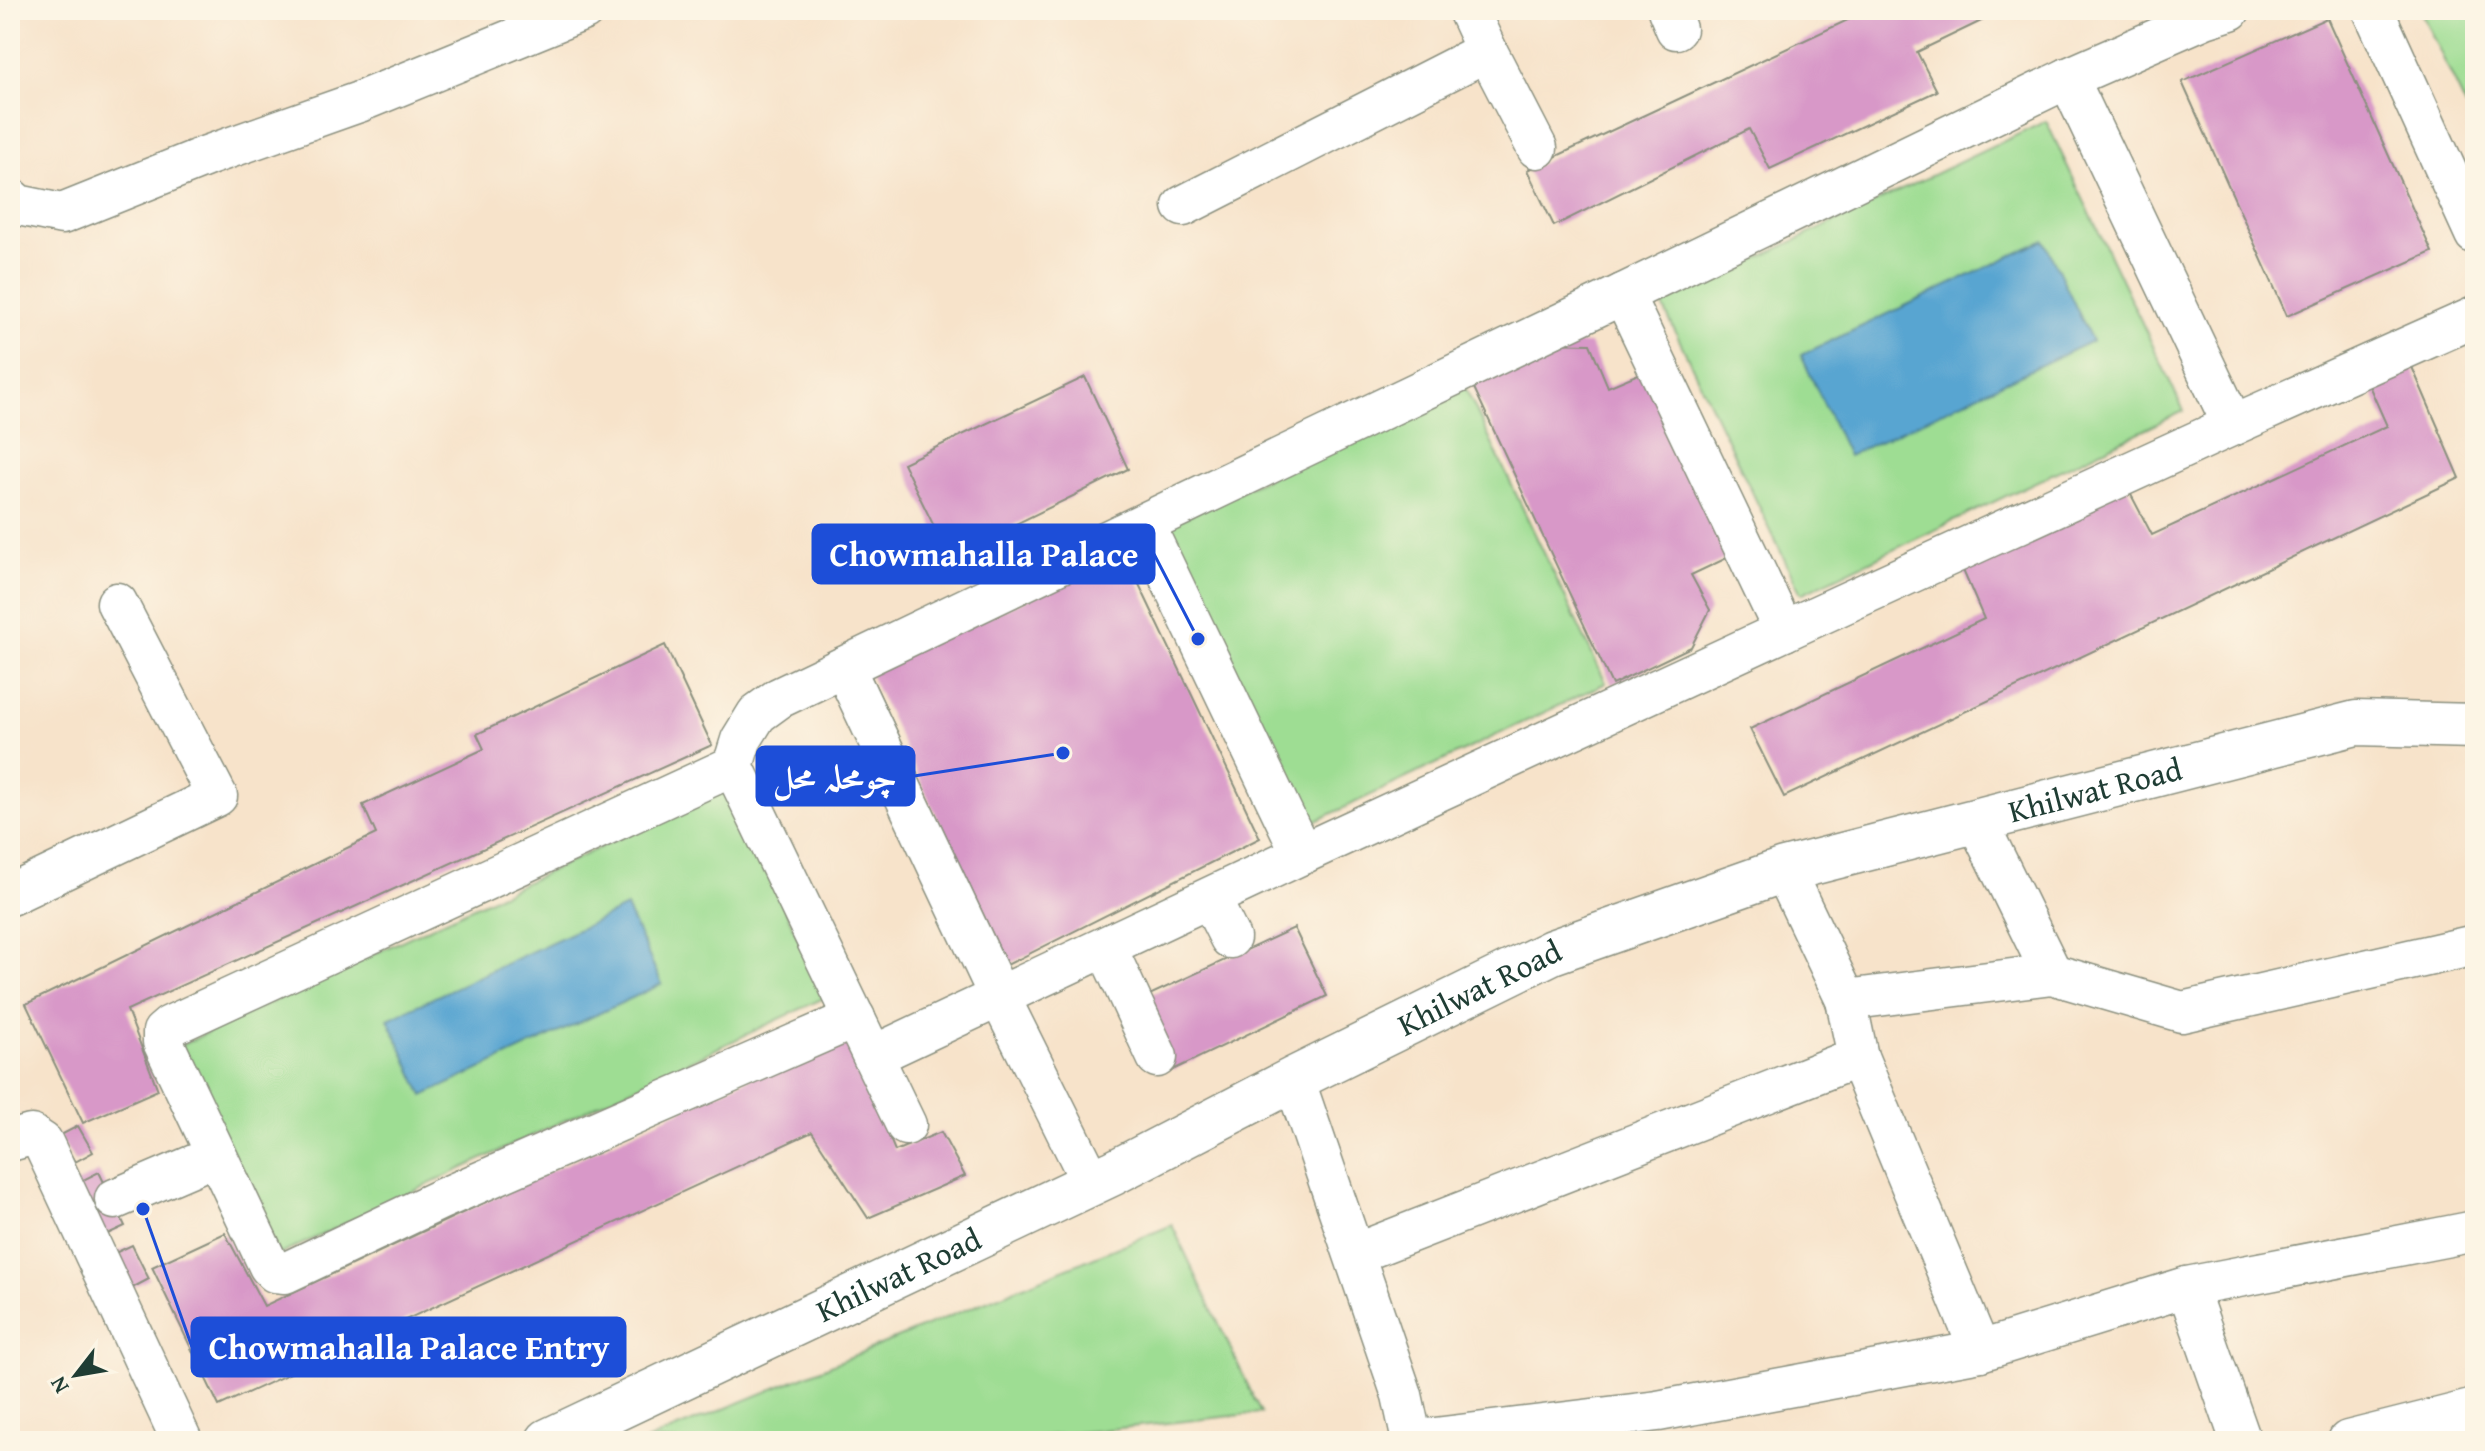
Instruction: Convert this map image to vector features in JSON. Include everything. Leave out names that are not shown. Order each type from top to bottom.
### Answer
[{"type":"main road","name":"Khilwat Road","points":[[548,1441],[1092,1183],[1552,952],[1784,870],[2356,723],[2475,726]]},
{"type":"street","points":[[10,198],[18,205],[62,214],[209,155],[359,102],[584,10]]},
{"type":"street","points":[[1468,10],[1537,148]]},
{"type":"street","points":[[906,1125],[733,766],[741,740],[757,714],[779,698],[2068,78],[2230,10]]},
{"type":"street","points":[[2373,10],[2475,234]]},
{"type":"street","points":[[1183,206],[1487,51]]},
{"type":"street","points":[[2068,78],[2233,425]]},
{"type":"street","points":[[1623,294],[1784,631]]},
{"type":"street","points":[[873,1056],[1784,631],[2475,317]]},
{"type":"street","points":[[1144,524],[1302,854]]},
{"type":"street","points":[[10,895],[217,796],[117,603]]},
{"type":"street","points":[[844,667],[1000,998],[1092,1183]]},
{"type":"street","points":[[733,766],[170,1026],[163,1032],[163,1042],[215,1156],[269,1266],[275,1272],[285,1273],[439,1200],[855,1018]]},
{"type":"street","points":[[1977,821],[2052,974]]},
{"type":"street","points":[[1784,870],[1846,1000],[1858,1057],[1980,1351]]},
{"type":"street","points":[[1210,898],[1230,938]]},
{"type":"street","points":[[1846,1000],[2052,974],[2182,1012],[2475,945]]},
{"type":"street","points":[[1106,947],[1157,1057]]},
{"type":"street","points":[[1355,1254],[1858,1057]]},
{"type":"street","points":[[1294,1079],[1402,1395],[1411,1441],[1658,1411],[1980,1351],[2187,1287],[2475,1231]]},
{"type":"street","points":[[10,1141],[31,1135],[43,1143],[91,1210],[182,1441]]},
{"type":"street","points":[[91,1210],[215,1156]]},
{"type":"street","points":[[2187,1287],[2241,1441]]},
{"type":"street","points":[[2348,1441],[2475,1409]]},
{"type":"green space","points":[[2420,10],[2475,10],[2475,125]]},
{"type":"green space","points":[[2046,121],[2184,411],[1801,594],[1662,304]]},
{"type":"green space","points":[[1464,385],[1606,683],[1306,826],[1164,527]]},
{"type":"green space","points":[[728,787],[826,997],[279,1255],[181,1045]]},
{"type":"green space","points":[[1172,1225],[1261,1413],[999,1441],[646,1441]]},
{"type":"water","points":[[2044,240],[2092,341],[1848,456],[1801,355]]},
{"type":"water","points":[[626,907],[662,984],[423,1096],[388,1019]]},
{"type":"building","points":[[1869,10],[2004,10],[1917,52],[1937,91],[1770,169],[1749,129],[1554,226],[1527,170]]},
{"type":"building","points":[[2327,18],[2432,252],[2287,316],[2182,82]]},
{"type":"building","points":[[1538,343],[1590,344],[1608,387],[1643,372],[1727,558],[1691,575],[1710,610],[1691,647],[1612,685],[1468,375]]},
{"type":"building","points":[[2409,360],[2460,478],[1784,797],[1750,729],[1984,619],[1962,568],[2127,487],[2152,535],[2387,426],[2367,381]]},
{"type":"building","points":[[1085,377],[1128,469],[949,557],[903,463]]},
{"type":"building","points":[[1126,557],[1260,838],[1007,965],[867,668]]},
{"type":"building","points":[[665,645],[712,745],[127,1010],[158,1090],[83,1123],[26,1004],[376,834],[363,805],[484,749],[477,734]]},
{"type":"building","points":[[1294,928],[1327,996],[1173,1070],[1145,997]]},
{"type":"building","points":[[846,1033],[895,1151],[941,1132],[965,1176],[868,1218],[812,1132],[219,1406],[152,1267],[225,1233],[264,1306]]},
{"type":"building","points":[[78,1126],[93,1152],[75,1162],[59,1136]]},
{"type":"building","points":[[99,1172],[125,1226],[99,1238],[73,1185]]},
{"type":"building","points":[[132,1245],[149,1279],[130,1289],[115,1253]]},
{"type":"place","name":"Chowmahalla Palace","points":[[1198,639]]},
{"type":"place","name":"چومحلہ محل","points":[[1063,753]]},
{"type":"place","name":"Chowmahalla Palace Entry","points":[[143,1209]]}]
